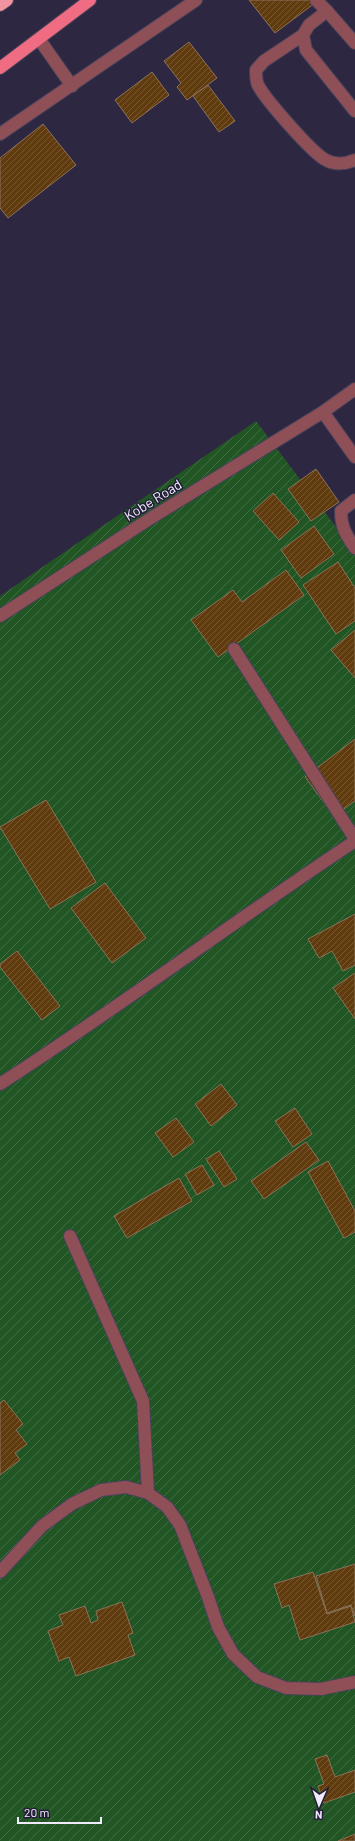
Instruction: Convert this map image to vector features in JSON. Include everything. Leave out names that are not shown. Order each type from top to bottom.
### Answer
[{"type":"highway","points":[[0,5],[7,0]]},
{"type":"main road","points":[[0,68],[90,0]]},
{"type":"street","points":[[0,134],[196,0]]},
{"type":"street","points":[[316,0],[355,43]]},
{"type":"street","points":[[327,11],[309,25],[303,35],[264,61],[256,70],[257,84],[269,102],[302,139],[326,161],[345,164],[355,160]]},
{"type":"street","points":[[303,35],[306,50],[355,111]]},
{"type":"street","points":[[39,39],[72,86]]},
{"type":"street","name":"Kobe Road","points":[[0,616],[151,518],[323,412],[355,389]]},
{"type":"street","points":[[323,412],[355,457]]},
{"type":"street","points":[[355,500],[341,511],[343,531],[355,548]]},
{"type":"street","points":[[0,1084],[76,1035],[264,901],[355,840],[234,649]]},
{"type":"street","points":[[70,1236],[143,1401],[148,1493]]},
{"type":"street","points":[[0,1572],[42,1526],[72,1504],[101,1490],[126,1487],[148,1493],[167,1507],[180,1525],[208,1596],[218,1627],[233,1654],[256,1677],[286,1688],[321,1689],[355,1682]]},
{"type":"green space","points":[[256,421],[355,552],[355,1841],[0,1841],[0,596]]},
{"type":"building","points":[[249,0],[319,0],[275,33]]},
{"type":"building","points":[[189,42],[217,78],[187,100],[177,87],[181,83],[164,61]]},
{"type":"building","points":[[152,72],[169,95],[132,123],[115,100]]},
{"type":"building","points":[[208,85],[235,121],[219,132],[193,96]]},
{"type":"building","points":[[43,124],[76,165],[8,218],[0,208],[0,158]]},
{"type":"building","points":[[316,469],[339,502],[311,521],[288,489]]},
{"type":"building","points":[[273,493],[299,522],[279,540],[253,511]]},
{"type":"building","points":[[314,526],[334,554],[301,578],[281,550]]},
{"type":"building","points":[[338,562],[355,588],[355,621],[336,634],[303,585]]},
{"type":"building","points":[[286,570],[304,595],[218,657],[191,620],[233,590],[242,602]]},
{"type":"building","points":[[355,630],[355,678],[331,650]]},
{"type":"building","points":[[355,739],[355,801],[334,816],[305,777]]},
{"type":"building","points":[[46,800],[96,882],[50,909],[0,827]]},
{"type":"building","points":[[105,883],[146,938],[112,963],[71,908]]},
{"type":"building","points":[[355,914],[355,965],[343,971],[332,951],[319,958],[308,939]]},
{"type":"building","points":[[17,951],[60,1006],[42,1020],[0,967],[0,964]]},
{"type":"building","points":[[355,973],[355,1019],[333,988]]},
{"type":"building","points":[[221,1084],[237,1105],[211,1126],[195,1104]]},
{"type":"building","points":[[295,1108],[312,1134],[293,1147],[275,1121]]},
{"type":"building","points":[[176,1118],[194,1142],[173,1157],[155,1133]]},
{"type":"building","points":[[306,1142],[319,1160],[264,1199],[251,1181]]},
{"type":"building","points":[[219,1151],[237,1179],[224,1187],[206,1159]]},
{"type":"building","points":[[328,1161],[355,1211],[355,1232],[344,1238],[308,1172]]},
{"type":"building","points":[[202,1165],[214,1185],[197,1195],[185,1174]]},
{"type":"building","points":[[179,1178],[192,1201],[127,1238],[114,1216]]},
{"type":"building","points":[[4,1400],[23,1424],[16,1430],[27,1444],[15,1453],[20,1460],[0,1475],[0,1403]]},
{"type":"building","points":[[355,1564],[355,1616],[351,1605],[327,1613],[316,1576]]},
{"type":"building","points":[[313,1572],[327,1614],[351,1606],[355,1622],[300,1640],[289,1605],[282,1608],[274,1584]]},
{"type":"building","points":[[122,1602],[133,1633],[128,1635],[135,1655],[76,1676],[69,1657],[59,1661],[48,1631],[63,1625],[59,1615],[85,1606],[91,1623],[98,1620],[96,1611]]},
{"type":"building","points":[[327,1755],[335,1777],[355,1770],[355,1792],[324,1803],[318,1786],[324,1784],[315,1759]]},
{"type":"building","points":[[355,1834],[355,1841],[338,1841]]}]
